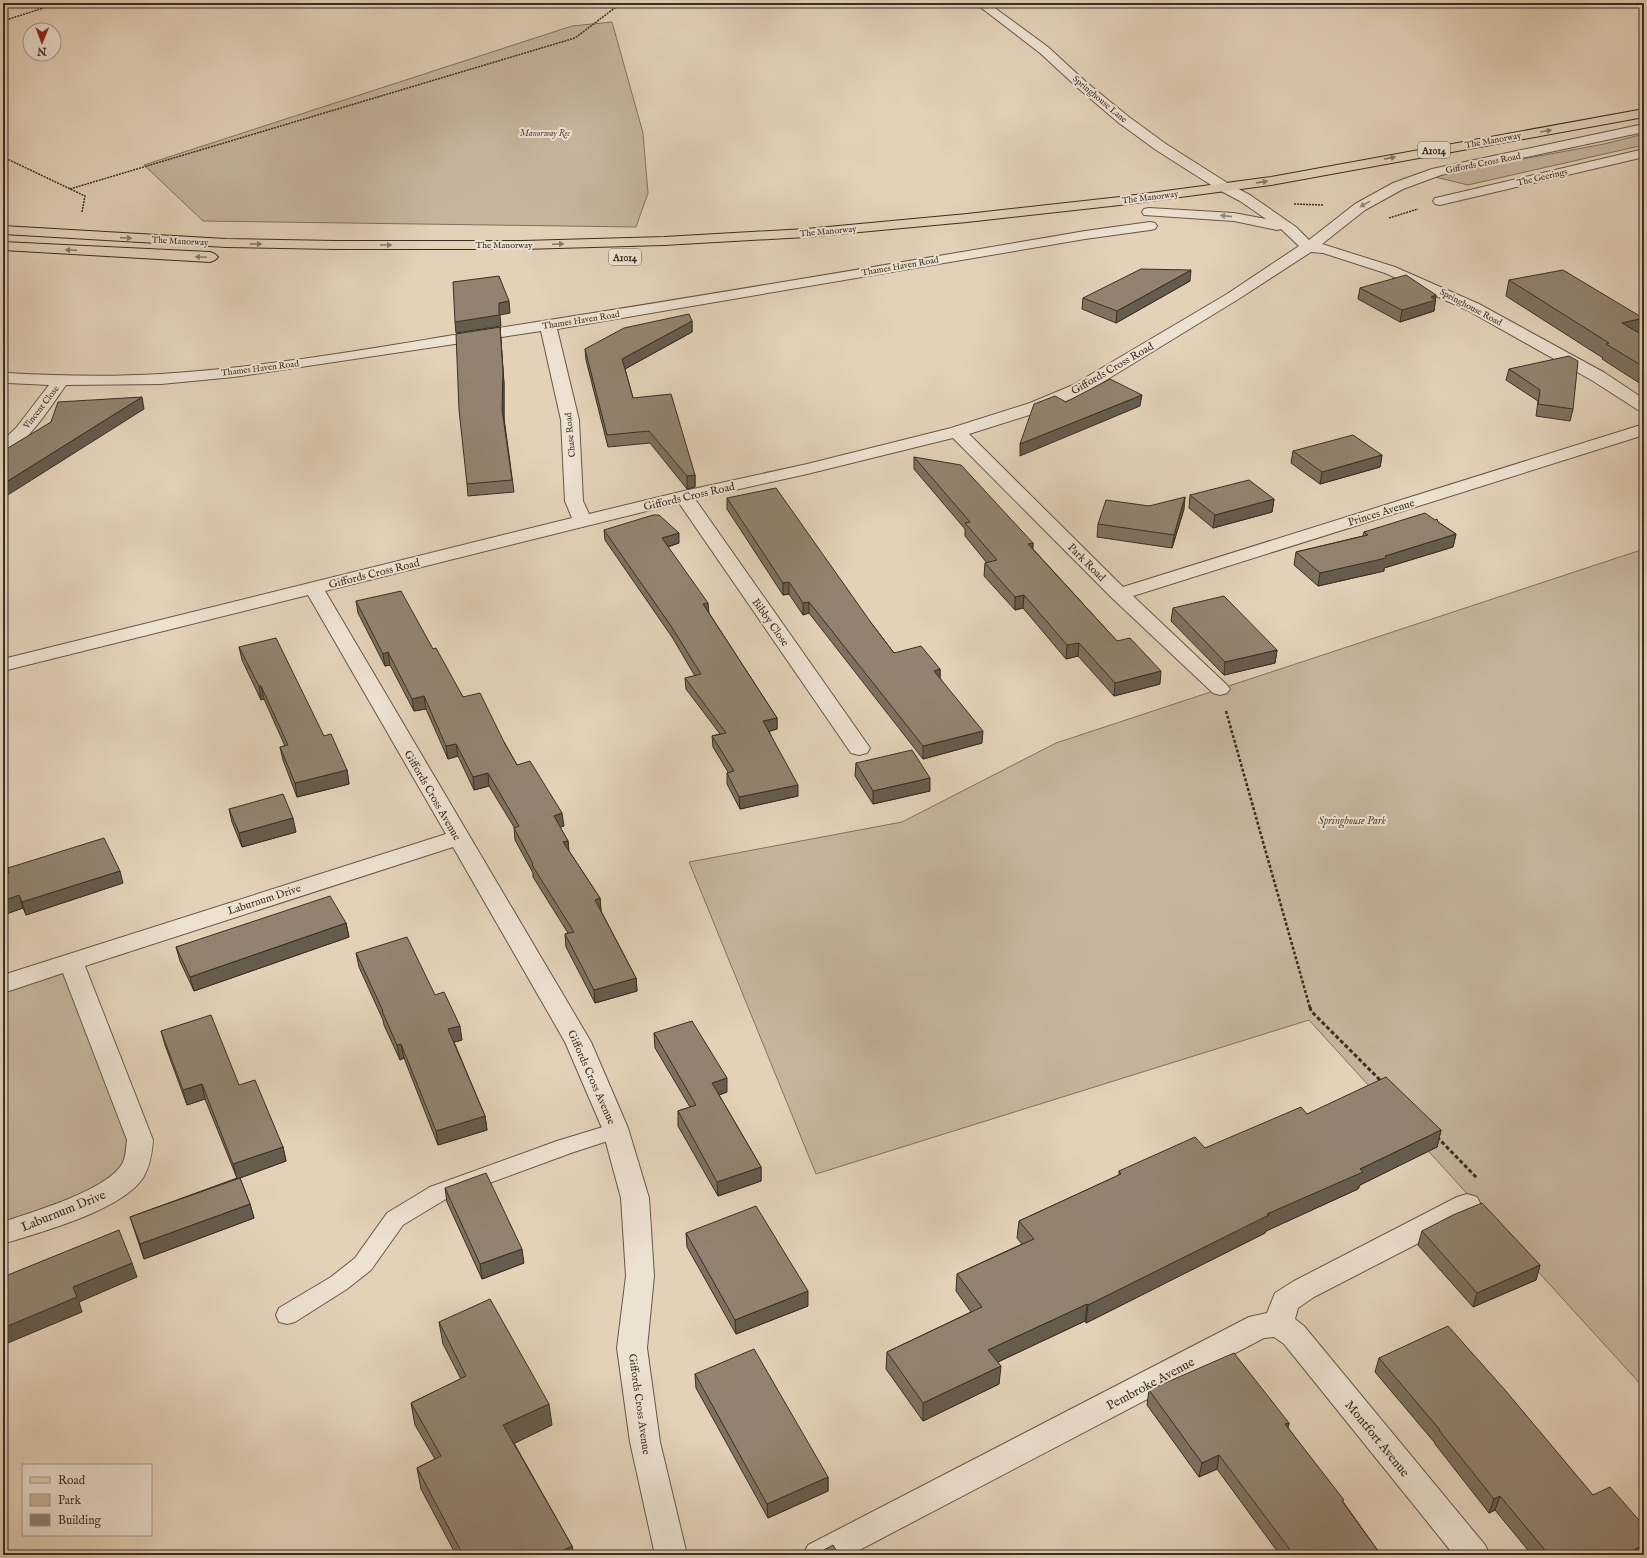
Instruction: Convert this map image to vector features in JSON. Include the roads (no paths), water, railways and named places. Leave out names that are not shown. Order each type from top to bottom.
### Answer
[{"type":"main road","name":"The Manorway","points":[[3,230],[226,243],[334,245],[522,245],[664,241],[806,233],[967,218],[1120,201],[1224,187],[1271,180],[1644,113]]},
{"type":"main road","name":"The Manorway","points":[[1134,214],[1149,219],[1245,198],[1644,127]]},
{"type":"main road","points":[[892,239],[1003,228]]},
{"type":"main road","name":"The Manorway","points":[[3,246],[226,258]]},
{"type":"street","name":"Springhouse Lane","points":[[981,3],[1044,50],[1124,120],[1161,147],[1224,187],[1245,198]]},
{"type":"street","name":"Giffords Cross Road","points":[[3,665],[684,496],[807,469],[957,432],[1036,407],[1079,389],[1232,297],[1308,247],[1360,206],[1416,178],[1437,172],[1521,156],[1644,127]]},
{"type":"street","name":"The Geerings","points":[[1440,201],[1644,153]]},
{"type":"street","points":[[1245,198],[1291,230],[1308,247]]},
{"type":"street","points":[[1149,219],[1210,214],[1245,218],[1291,230]]},
{"type":"street","name":"Thames Haven Road","points":[[8,378],[61,381],[161,379],[266,368],[548,326],[1085,235],[1149,219]]},
{"type":"street","name":"Giffords Cross Road","points":[[1291,230],[1310,233],[1334,228]]},
{"type":"street","name":"Springhouse Road","points":[[1308,247],[1325,249],[1390,270],[1473,307],[1598,377],[1644,406]]},
{"type":"street","name":"Chase Road","points":[[548,326],[570,420],[574,501],[583,521]]},
{"type":"street","name":"Vincent Close","points":[[3,449],[22,432],[61,381]]},
{"type":"street","name":"Princes Avenue","points":[[1119,594],[1644,430]]},
{"type":"street","name":"Park Road","points":[[957,432],[1119,594],[1220,689]]},
{"type":"street","name":"Bibby Close","points":[[684,496],[859,748]]},
{"type":"street","name":"Giffords Cross Avenue","points":[[314,588],[578,1042],[616,1131],[635,1198],[640,1276],[632,1348],[645,1442],[671,1555]]},
{"type":"street","name":"Laburnum Drive","points":[[3,984],[458,838]]},
{"type":"street","name":"Laburnum Drive","points":[[3,1233],[96,1200],[117,1187],[132,1172],[139,1156],[140,1140],[71,961]]},
{"type":"street","points":[[1279,1324],[1285,1301],[1304,1289],[1467,1205]]},
{"type":"street","name":"Pembroke Avenue","points":[[819,1555],[1259,1326],[1279,1324]]},
{"type":"street","name":"Montfort Avenue","points":[[1279,1324],[1294,1335],[1474,1555]]},
{"type":"lane","points":[[288,1315],[338,1283],[363,1264],[395,1219],[420,1203],[438,1194],[564,1147],[616,1131]]},
{"type":"park label","name":"Manorway Rec","points":[[545,133]]},
{"type":"park label","name":"Springhouse Park","points":[[1352,820]]}]
